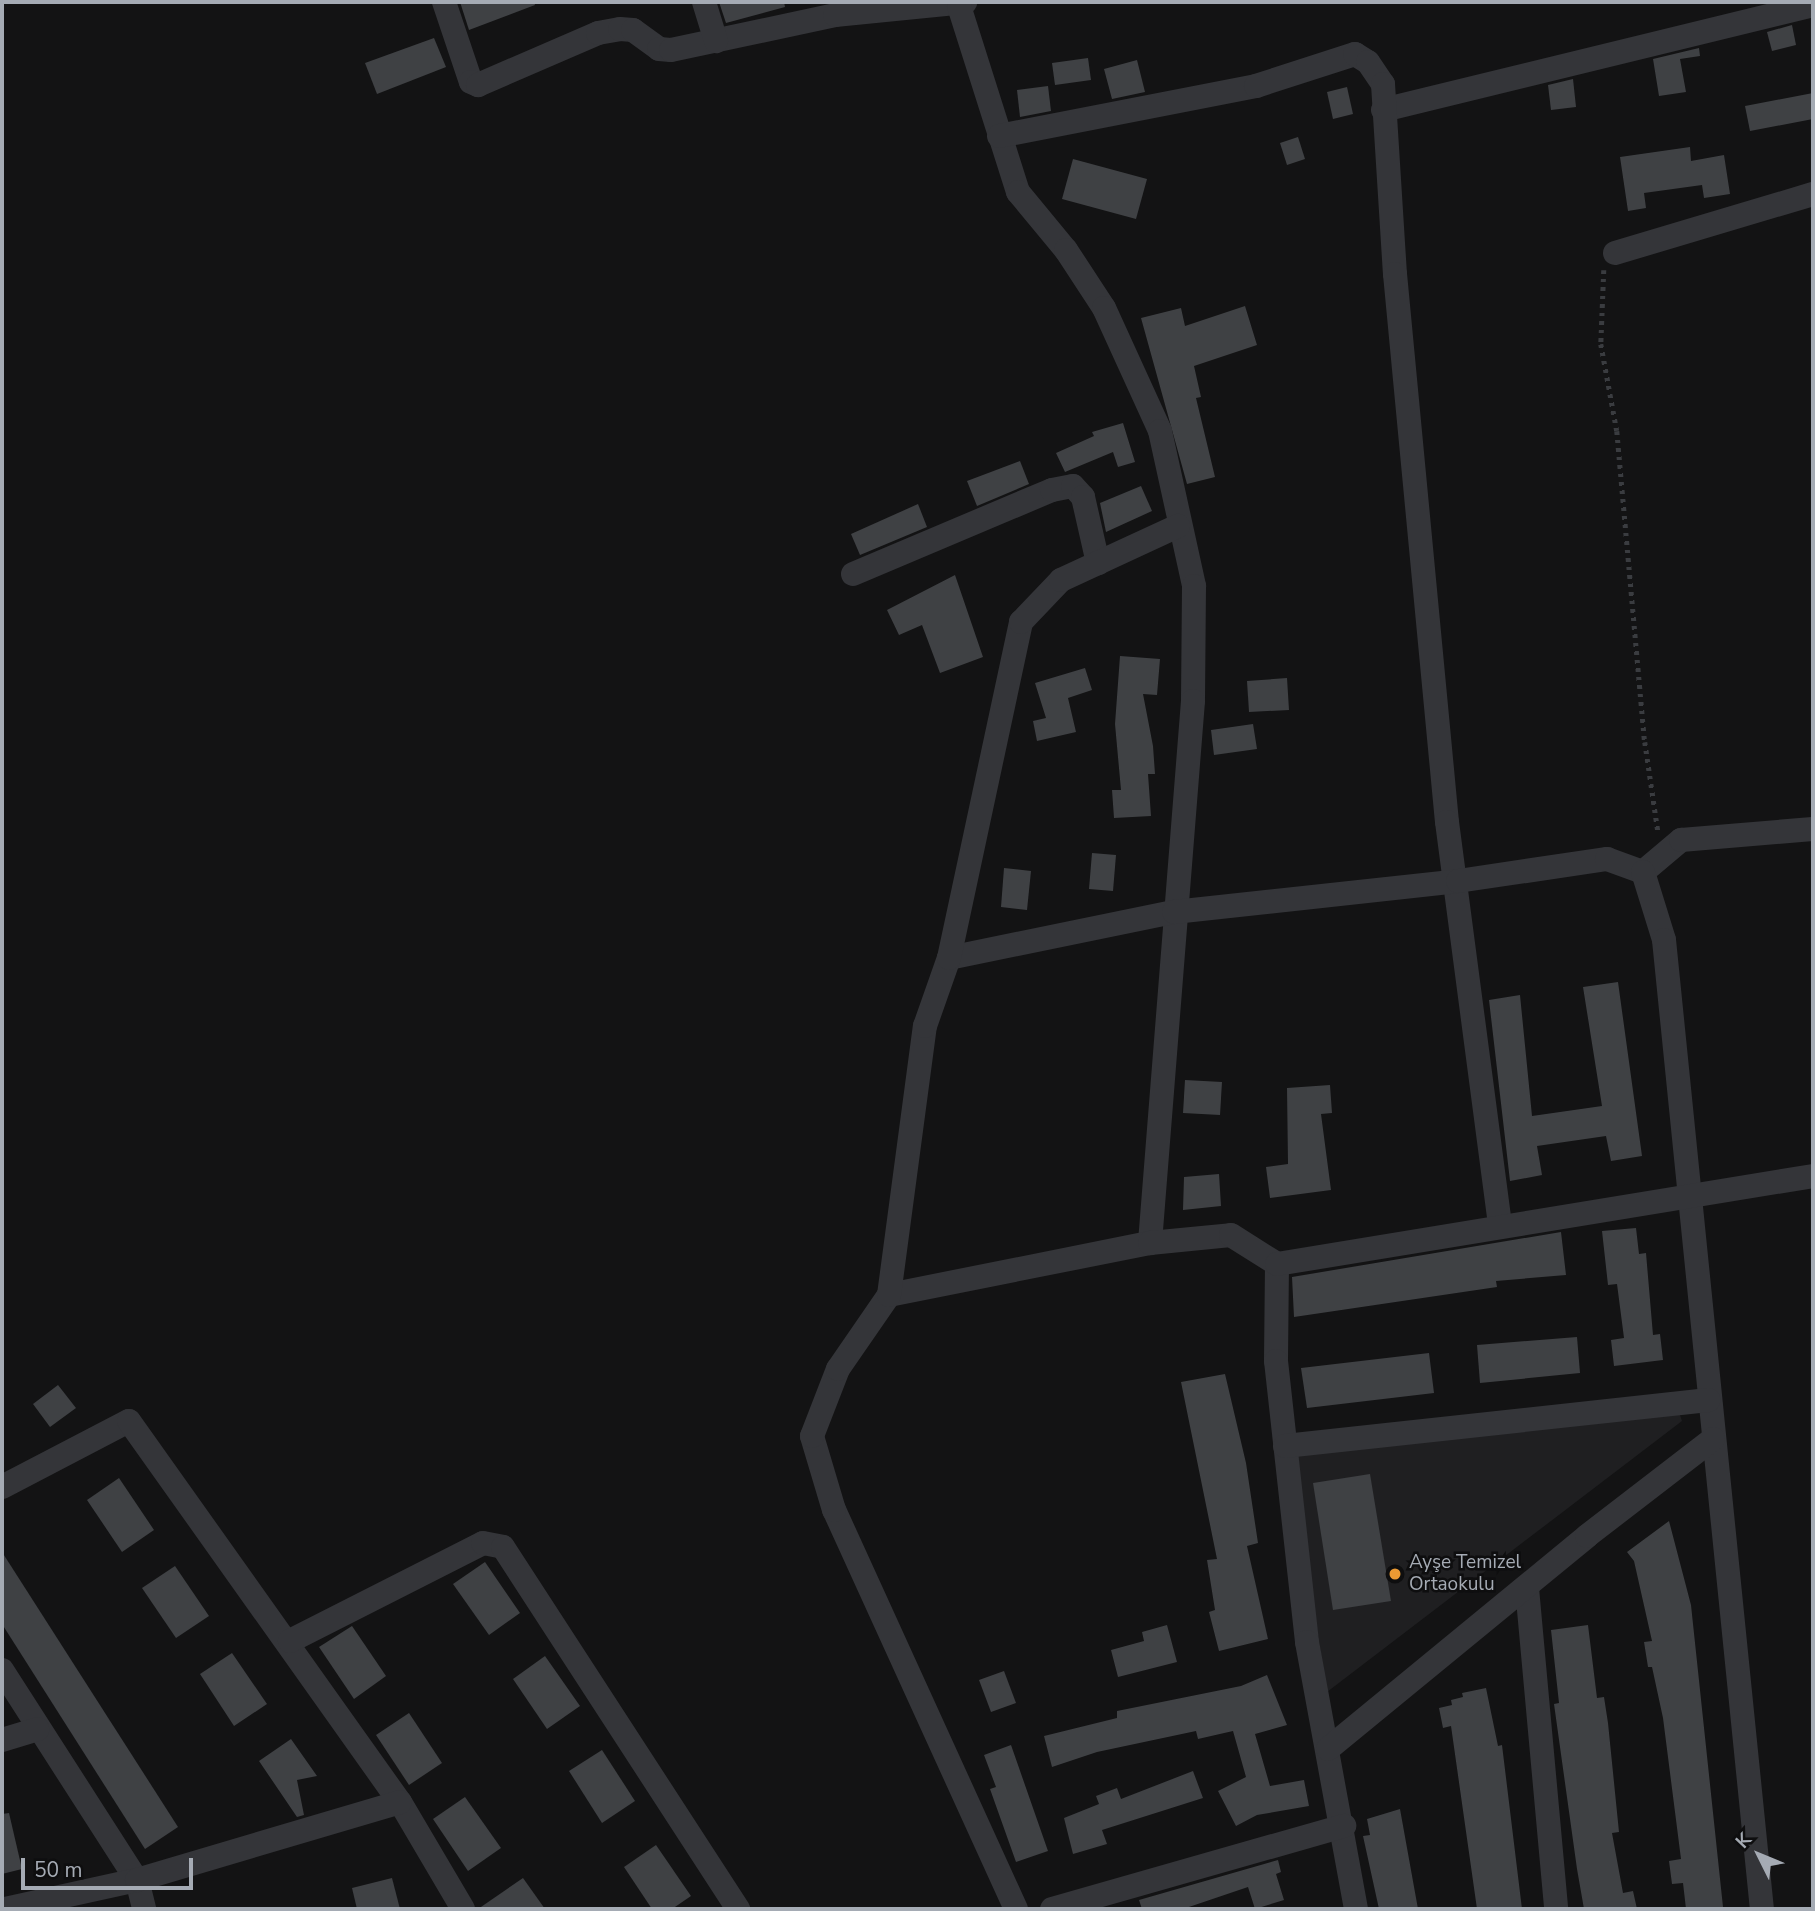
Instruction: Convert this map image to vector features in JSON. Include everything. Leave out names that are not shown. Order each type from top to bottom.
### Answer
[{"type":"street","points":[[444,2],[471,82],[478,85],[598,33],[620,29],[633,30],[659,49],[716,41],[857,7],[962,4],[999,136],[1018,192],[1066,250],[1104,308],[1160,431],[1178,526],[1194,586],[1193,701],[1174,912],[1150,1243]]},
{"type":"street","points":[[704,2],[716,41]]},
{"type":"street","points":[[1382,110],[1813,5]]},
{"type":"street","points":[[999,136],[1256,86],[1354,54],[1368,62],[1383,84],[1382,110],[1440,746],[1500,1226]]},
{"type":"street","points":[[1615,253],[1813,194]]},
{"type":"street","points":[[853,574],[1052,490],[1073,486],[1083,497],[1098,563]]},
{"type":"street","points":[[1016,1909],[834,1510],[812,1436],[838,1368],[889,1295],[925,1026],[949,958],[1001,732],[1021,622],[1061,580],[1178,526]]},
{"type":"street","points":[[1643,872],[1681,840],[1813,829]]},
{"type":"street","points":[[949,958],[1174,912],[1458,881],[1607,859],[1643,872]]},
{"type":"street","points":[[1643,872],[1664,940],[1762,1909]]},
{"type":"street","points":[[889,1295],[1150,1243],[1231,1235],[1277,1264],[1689,1194],[1813,1176]]},
{"type":"street","points":[[1277,1264],[1276,1361],[1307,1642],[1344,1826],[1356,1909]]},
{"type":"street","points":[[1285,1446],[1709,1400]]},
{"type":"street","points":[[2,1488],[129,1421],[290,1642],[400,1802],[463,1909]]},
{"type":"street","points":[[1328,1749],[1713,1439]]},
{"type":"street","points":[[290,1642],[483,1543],[503,1547],[738,1909]]},
{"type":"street","points":[[1527,1588],[1556,1909]]},
{"type":"street","points":[[2,1670],[37,1729],[137,1880],[144,1909]]},
{"type":"street","points":[[2,1740],[37,1729]]},
{"type":"street","points":[[5,1909],[137,1880],[400,1802]]},
{"type":"street","points":[[1052,1909],[1344,1826]]},
{"type":"path","points":[[1615,253],[1606,262],[1600,286],[1601,344],[1617,431],[1645,742],[1658,832],[1643,872]]},
{"type":"shaded area","name":"Ayşe Temizel Ortaokulu","points":[[1676,1403],[1682,1421],[1327,1692],[1290,1457]]},
{"type":"building","points":[[460,2],[534,2],[535,5],[469,30]]},
{"type":"building","points":[[719,2],[784,2],[785,7],[726,23]]},
{"type":"building","points":[[1792,25],[1796,45],[1772,51],[1767,32]]},
{"type":"building","points":[[434,38],[446,67],[377,94],[365,63]]},
{"type":"building","points":[[1699,48],[1700,56],[1680,59],[1686,92],[1659,96],[1653,59]]},
{"type":"building","points":[[1088,58],[1091,80],[1055,85],[1052,63]]},
{"type":"building","points":[[1137,60],[1145,92],[1112,99],[1104,69]]},
{"type":"building","points":[[1573,79],[1576,107],[1551,110],[1548,85]]},
{"type":"building","points":[[1048,86],[1051,111],[1020,117],[1017,90]]},
{"type":"building","points":[[1347,87],[1353,114],[1333,119],[1327,92]]},
{"type":"building","points":[[1813,93],[1813,119],[1750,131],[1745,106]]},
{"type":"building","points":[[1298,137],[1305,159],[1287,165],[1280,143]]},
{"type":"building","points":[[1690,147],[1691,161],[1724,155],[1730,194],[1704,198],[1702,185],[1644,193],[1646,208],[1628,211],[1620,157]]},
{"type":"building","points":[[1073,159],[1147,179],[1136,219],[1062,199]]},
{"type":"building","points":[[1245,306],[1257,345],[1194,366],[1201,397],[1196,398],[1215,477],[1187,484],[1141,318],[1181,308],[1185,326]]},
{"type":"building","points":[[1123,423],[1135,462],[1118,467],[1113,452],[1065,472],[1056,453],[1094,436],[1092,432]]},
{"type":"building","points":[[1020,461],[1029,484],[977,506],[967,481]]},
{"type":"building","points":[[1141,486],[1152,511],[1106,532],[1100,503]]},
{"type":"building","points":[[918,504],[927,527],[860,555],[851,534]]},
{"type":"building","points":[[955,575],[983,657],[940,673],[922,625],[899,635],[887,610]]},
{"type":"building","points":[[1120,656],[1160,659],[1157,695],[1143,694],[1153,746],[1155,774],[1148,774],[1151,816],[1114,818],[1112,790],[1121,790],[1115,724]]},
{"type":"building","points":[[1085,668],[1092,690],[1068,698],[1076,732],[1037,741],[1033,721],[1046,718],[1035,683]]},
{"type":"building","points":[[1287,678],[1289,710],[1249,712],[1247,681]]},
{"type":"building","points":[[1253,724],[1257,749],[1214,755],[1211,730]]},
{"type":"building","points":[[1092,853],[1116,855],[1113,891],[1089,889]]},
{"type":"building","points":[[1004,868],[1031,871],[1027,910],[1001,907]]},
{"type":"building","points":[[1618,982],[1642,1156],[1611,1161],[1606,1136],[1537,1146],[1542,1175],[1510,1181],[1489,1000],[1520,995],[1532,1116],[1602,1106],[1583,987]]},
{"type":"building","points":[[1185,1080],[1222,1082],[1220,1115],[1183,1113]]},
{"type":"building","points":[[1330,1085],[1332,1113],[1321,1114],[1331,1190],[1270,1198],[1266,1167],[1288,1164],[1287,1088]]},
{"type":"building","points":[[1219,1174],[1221,1206],[1183,1210],[1184,1177]]},
{"type":"building","points":[[1636,1228],[1639,1254],[1646,1253],[1653,1335],[1660,1334],[1663,1360],[1614,1366],[1611,1340],[1624,1338],[1617,1284],[1608,1285],[1602,1231]]},
{"type":"building","points":[[1561,1232],[1566,1275],[1496,1281],[1497,1287],[1294,1317],[1292,1277]]},
{"type":"building","points":[[1577,1337],[1580,1373],[1480,1383],[1477,1345]]},
{"type":"building","points":[[1429,1353],[1434,1393],[1307,1408],[1301,1368]]},
{"type":"building","points":[[1225,1374],[1246,1463],[1258,1543],[1247,1546],[1268,1639],[1219,1651],[1209,1612],[1215,1610],[1207,1560],[1217,1559],[1181,1382]]},
{"type":"building","points":[[58,1385],[76,1408],[50,1427],[33,1404]]},
{"type":"building","points":[[1370,1474],[1391,1601],[1333,1610],[1313,1483]]},
{"type":"building","points":[[119,1478],[154,1530],[122,1552],[87,1500]]},
{"type":"building","points":[[1669,1521],[1691,1605],[1723,1907],[1706,1909],[1686,1909],[1683,1883],[1672,1884],[1669,1861],[1681,1859],[1663,1718],[1652,1667],[1648,1667],[1644,1642],[1652,1641],[1634,1561],[1627,1552]]},
{"type":"building","points":[[2,1552],[178,1827],[145,1849],[2,1624]]},
{"type":"building","points":[[485,1562],[520,1613],[489,1635],[453,1584]]},
{"type":"building","points":[[175,1566],[209,1616],[176,1638],[142,1588]]},
{"type":"building","points":[[1167,1625],[1177,1662],[1118,1677],[1111,1650],[1144,1641],[1142,1632]]},
{"type":"building","points":[[1588,1625],[1597,1698],[1604,1697],[1608,1723],[1619,1832],[1612,1833],[1623,1893],[1633,1891],[1637,1909],[1584,1909],[1577,1869],[1554,1704],[1559,1703],[1551,1630]]},
{"type":"building","points":[[352,1626],[386,1676],[354,1699],[319,1647]]},
{"type":"building","points":[[232,1653],[267,1704],[234,1726],[200,1674]]},
{"type":"building","points":[[545,1656],[580,1706],[547,1729],[513,1679]]},
{"type":"building","points":[[1004,1671],[1016,1703],[991,1712],[979,1680]]},
{"type":"building","points":[[1267,1675],[1287,1725],[1255,1734],[1270,1786],[1304,1780],[1309,1806],[1257,1815],[1236,1826],[1218,1791],[1246,1777],[1233,1731],[1198,1739],[1196,1731],[1097,1752],[1052,1767],[1044,1736],[1117,1718],[1117,1711],[1241,1686]]},
{"type":"building","points":[[1486,1688],[1498,1746],[1502,1745],[1522,1909],[1477,1909],[1451,1726],[1443,1728],[1439,1708],[1452,1705],[1451,1700],[1463,1697],[1462,1693]]},
{"type":"building","points":[[409,1713],[442,1763],[409,1785],[376,1735]]},
{"type":"building","points":[[291,1739],[317,1776],[297,1780],[304,1815],[297,1817],[259,1761]]},
{"type":"building","points":[[1011,1745],[1048,1851],[1016,1862],[990,1789],[996,1787],[984,1755]]},
{"type":"building","points":[[602,1750],[635,1801],[602,1823],[569,1771]]},
{"type":"building","points":[[1193,1771],[1203,1798],[1102,1830],[1107,1844],[1073,1854],[1064,1818],[1099,1804],[1096,1796],[1117,1788],[1121,1799]]},
{"type":"building","points":[[465,1797],[501,1848],[468,1871],[433,1819]]},
{"type":"building","points":[[1400,1809],[1418,1909],[1379,1909],[1363,1836],[1370,1835],[1367,1819]]},
{"type":"building","points":[[9,1813],[22,1869],[2,1874],[2,1814]]},
{"type":"building","points":[[656,1845],[691,1896],[672,1909],[652,1909],[624,1867]]},
{"type":"building","points":[[1278,1860],[1281,1872],[1276,1874],[1284,1900],[1255,1909],[1248,1887],[1183,1909],[1142,1909],[1139,1900]]},
{"type":"building","points":[[392,1878],[400,1909],[357,1909],[352,1888]]},
{"type":"building","points":[[523,1878],[545,1909],[478,1909]]},
{"type":"place","name":"Ayşe Temizel Ortaokulu","points":[[1395,1574]]}]
